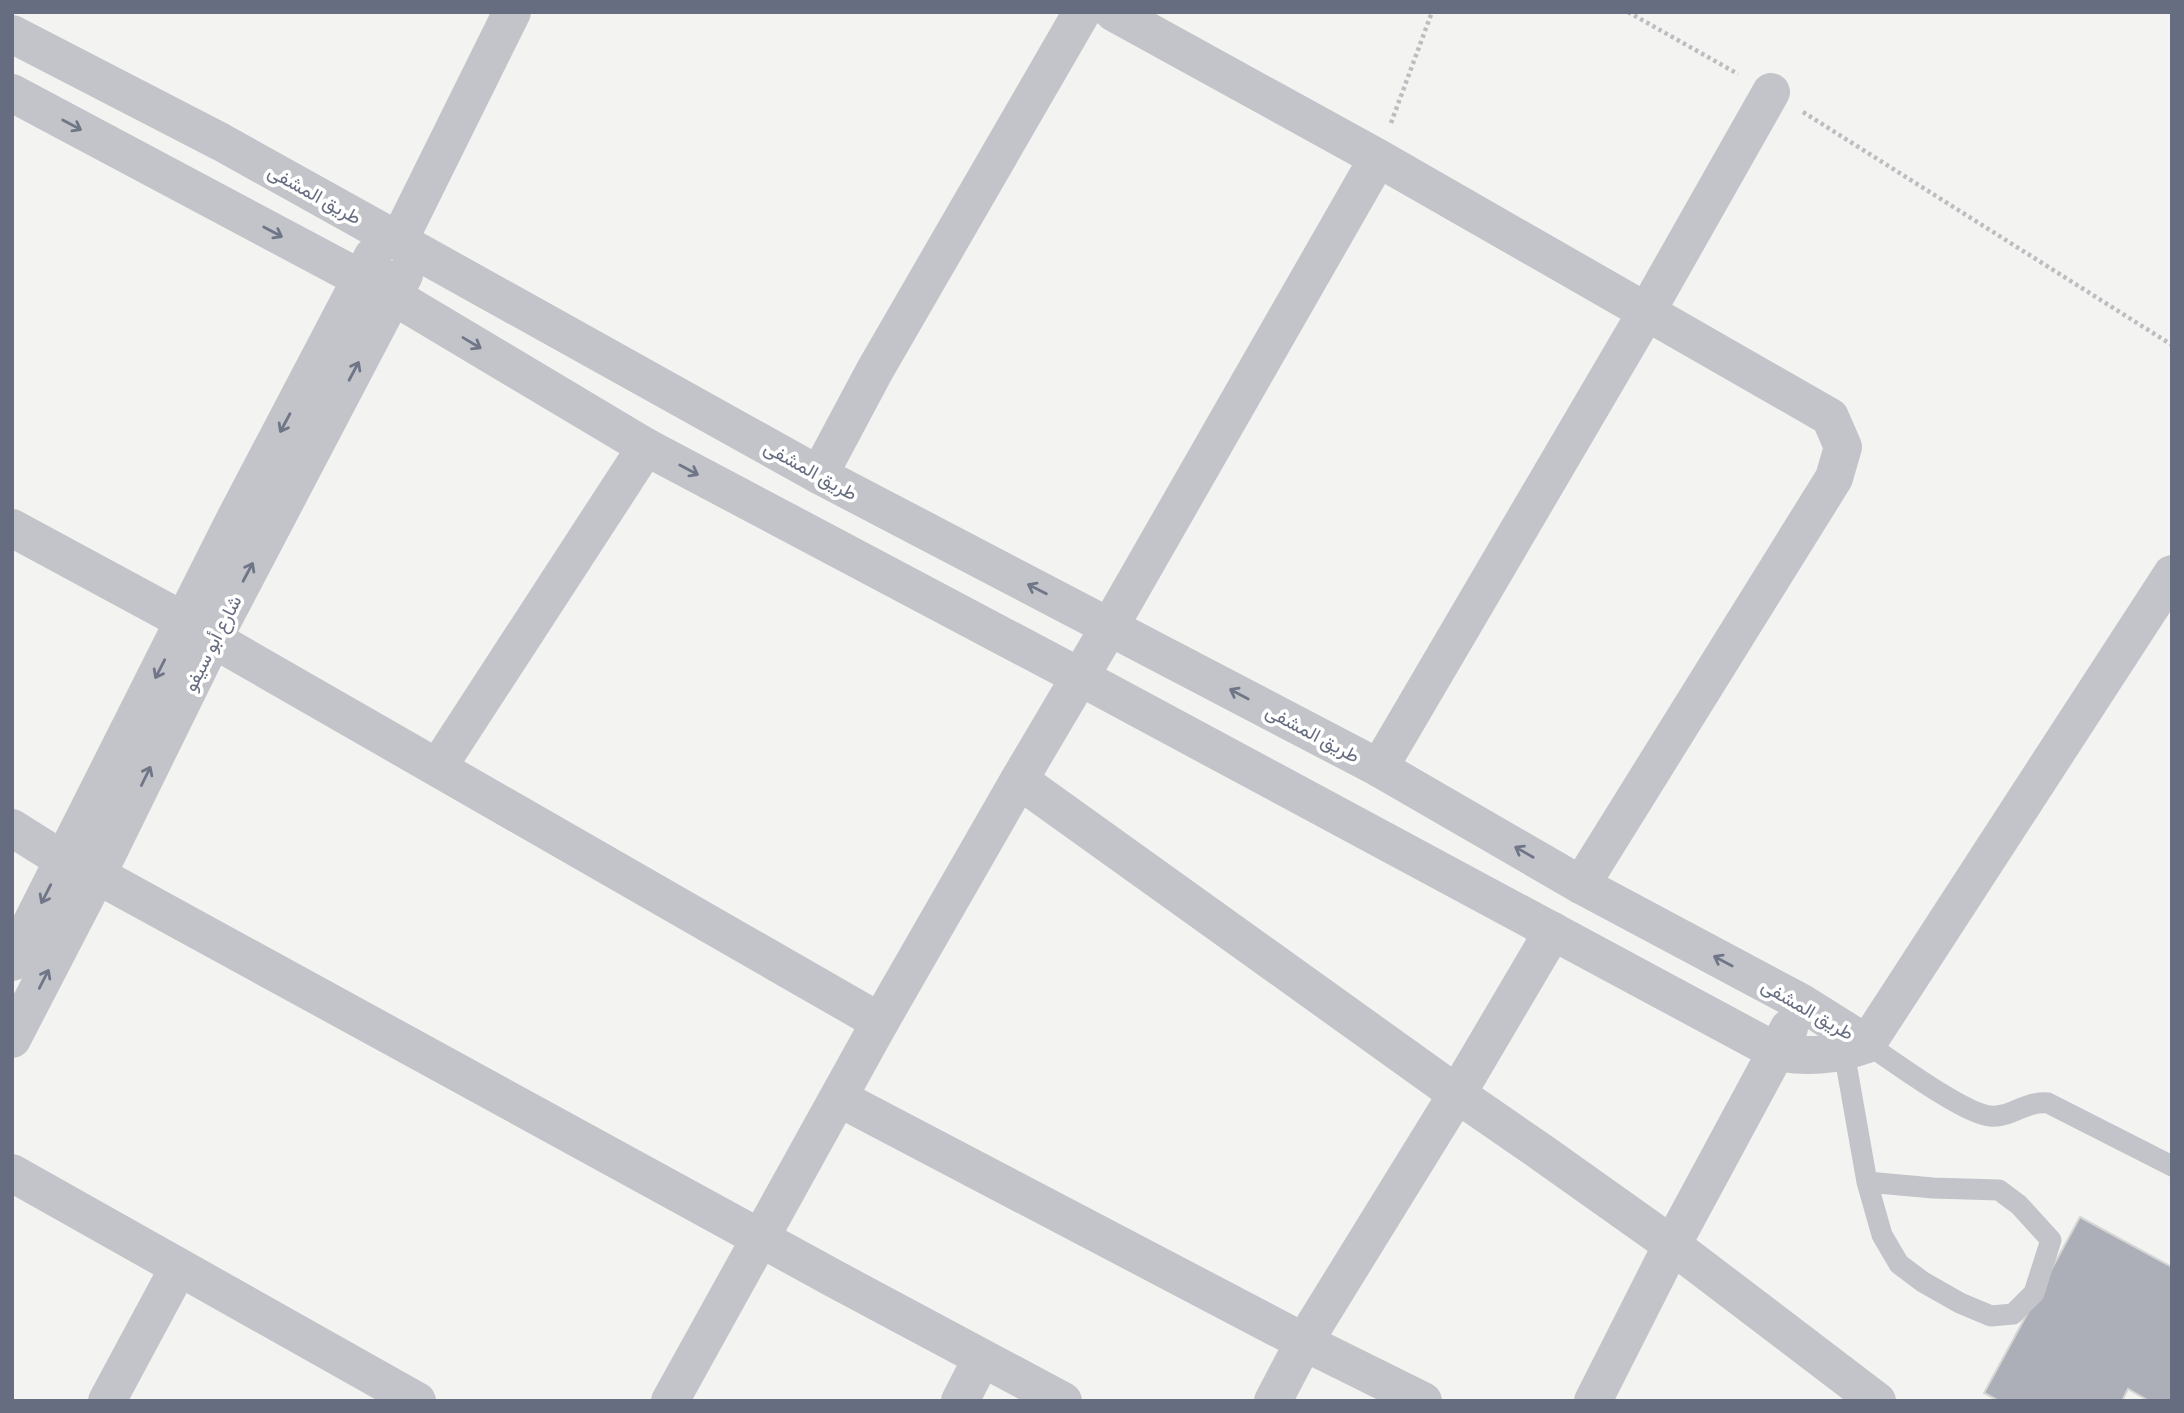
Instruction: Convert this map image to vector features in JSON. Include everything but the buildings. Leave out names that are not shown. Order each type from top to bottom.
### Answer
[{"type":"street","name":"شارع أبو سيفو","points":[[12,1039],[80,867],[199,630],[235,519],[377,288],[512,12]]},
{"type":"street","points":[[819,475],[875,370],[1082,12]]},
{"type":"street","points":[[1113,12],[1378,158],[1830,417],[1843,447],[1834,478],[1581,885]]},
{"type":"street","name":"طريق المشفى","points":[[12,34],[221,142],[819,475],[1380,768],[1581,885],[1802,1003],[1856,1048]]},
{"type":"street","points":[[1380,768],[1647,311],[1771,92]]},
{"type":"street","name":"طريق المشفى","points":[[12,93],[377,288],[646,447],[1777,1052],[1820,1056],[1856,1048]]},
{"type":"street","points":[[670,1401],[880,1022],[1378,158]]},
{"type":"street","points":[[438,767],[646,447]]},
{"type":"street","points":[[12,528],[199,630],[880,1022]]},
{"type":"street","points":[[1856,1048],[2172,575]]},
{"type":"street","points":[[1019,779],[1672,1245],[1877,1401]]},
{"type":"street","points":[[12,828],[1063,1401]]},
{"type":"street","name":"شارع أبو سيفو","points":[[12,962],[80,867]]},
{"type":"street","points":[[1273,1401],[1304,1342],[1457,1094],[1553,931]]},
{"type":"street","points":[[1593,1401],[1672,1245],[1802,1003]]},
{"type":"street","points":[[839,1098],[1304,1342],[1423,1401]]},
{"type":"street","points":[[12,1173],[179,1267],[374,1391],[417,1401]]},
{"type":"street","points":[[107,1401],[179,1267]]},
{"type":"street","points":[[960,1401],[982,1358]]},
{"type":"lane","points":[[1856,1048],[1980,1115],[2006,1114],[2027,1104],[2048,1103],[2172,1166]]},
{"type":"lane","points":[[1856,1048],[1867,1182],[1882,1235],[1899,1264],[1923,1282],[1960,1303],[1991,1316],[2013,1314],[2034,1293],[2050,1240],[2019,1205],[1999,1190],[1867,1182]]},
{"type":"path","points":[[1378,158],[1432,12]]},
{"type":"path","points":[[1628,12],[1771,92],[2172,345]]}]
